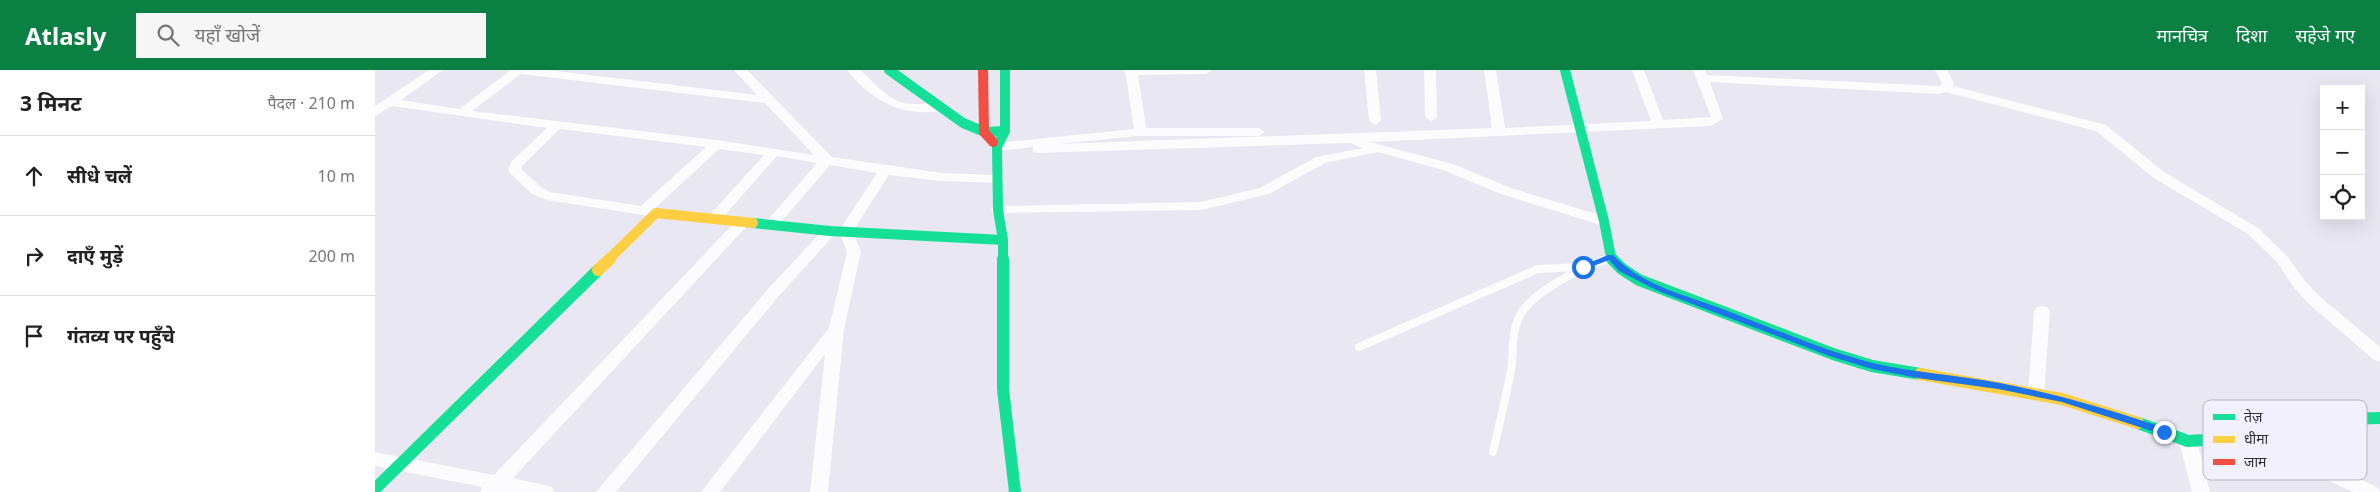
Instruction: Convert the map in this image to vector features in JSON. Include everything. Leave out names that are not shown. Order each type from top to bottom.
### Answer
[{"type":"street","points":[[375,112],[437,70]]},
{"type":"street","points":[[461,113],[518,70],[770,100]]},
{"type":"street","points":[[740,70],[827,160]]},
{"type":"street","points":[[853,70],[890,103],[899,107],[916,110],[942,107]]},
{"type":"street","points":[[889,70],[919,95],[984,132],[997,147]]},
{"type":"street","points":[[983,70],[984,132]]},
{"type":"street","points":[[1005,70],[1005,131],[997,147],[997,179],[998,210],[1003,240],[1003,389],[1015,492]]},
{"type":"street","points":[[1139,132],[1141,125],[1131,71],[1205,70]]},
{"type":"street","points":[[1370,70],[1375,121]]},
{"type":"street","points":[[1430,70],[1431,117]]},
{"type":"street","points":[[1489,70],[1499,132]]},
{"type":"street","points":[[1565,70],[1581,127],[1611,257],[1622,269],[1661,289],[1833,354],[1872,366],[2035,394],[2108,412],[2188,441],[2203,438]]},
{"type":"street","points":[[1638,70],[1658,124]]},
{"type":"street","points":[[1941,70],[1948,83],[1947,88]]},
{"type":"street","points":[[1039,149],[1347,139],[1710,122],[1717,119],[1717,114],[1700,74],[1766,75],[1939,90],[1947,88],[2029,111],[2077,120],[2101,128],[2159,174],[2253,231],[2282,259],[2300,285],[2314,300],[2380,356]]},
{"type":"street","points":[[927,82],[942,107]]},
{"type":"street","points":[[392,102],[461,113],[717,144],[885,170],[942,177],[997,179]]},
{"type":"street","points":[[557,125],[519,159],[515,171],[537,191],[547,196],[713,220],[830,231],[846,230],[1003,240]]},
{"type":"street","points":[[984,132],[1005,131]]},
{"type":"street","points":[[997,147],[1139,132],[1296,132],[1347,139],[1377,150],[1448,167],[1506,191],[1604,221]]},
{"type":"street","points":[[375,489],[717,144]]},
{"type":"street","points":[[998,210],[1201,206],[1264,191],[1327,158],[1377,150]]},
{"type":"street","points":[[713,220],[774,152]]},
{"type":"street","points":[[771,225],[827,160]]},
{"type":"street","points":[[846,230],[885,170]]},
{"type":"street","points":[[494,487],[742,222]]},
{"type":"street","points":[[819,492],[835,330],[854,252],[846,230]]},
{"type":"street","points":[[605,492],[773,293],[830,231]]},
{"type":"street","points":[[2035,394],[2042,311]]},
{"type":"street","points":[[710,492],[835,330]]},
{"type":"street","points":[[2367,418],[2380,418]]},
{"type":"street","points":[[2188,441],[2201,492]]},
{"type":"street","points":[[375,459],[494,487],[546,492]]},
{"type":"street","points":[[2344,480],[2371,492]]},
{"type":"lane","points":[[1493,452],[1511,368],[1519,316],[1526,307],[1565,277],[1583,267],[1611,257]]},
{"type":"lane","points":[[1359,347],[1538,269],[1583,267]]},
{"type":"traffic: fast","points":[[889,70],[936,106],[963,123],[985,132],[1005,131]]},
{"type":"traffic: fast","points":[[1005,70],[1005,131],[997,147],[997,179],[998,210],[1003,240],[1003,389],[1015,492]]},
{"type":"traffic: fast","points":[[1565,70],[1604,221],[1611,257],[1622,269],[1639,280],[1833,354],[1872,366],[1920,374]]},
{"type":"traffic: fast","points":[[753,223],[830,231],[1003,240]]},
{"type":"traffic: fast","points":[[375,489],[598,270]]},
{"type":"traffic: fast","points":[[2367,418],[2380,418]]},
{"type":"traffic: fast","points":[[2138,423],[2188,441],[2203,440]]},
{"type":"traffic: slow","points":[[598,270],[656,213],[753,223]]},
{"type":"traffic: slow","points":[[1920,374],[2062,399],[2138,423]]},
{"type":"traffic: jam","points":[[983,70],[984,132],[993,142]]},
{"type":"route","points":[[1583,267],[1611,257],[1622,269],[1639,280],[1833,354],[1872,366],[1917,375],[1998,386],[2062,399],[2108,412],[2164,432]]}]
